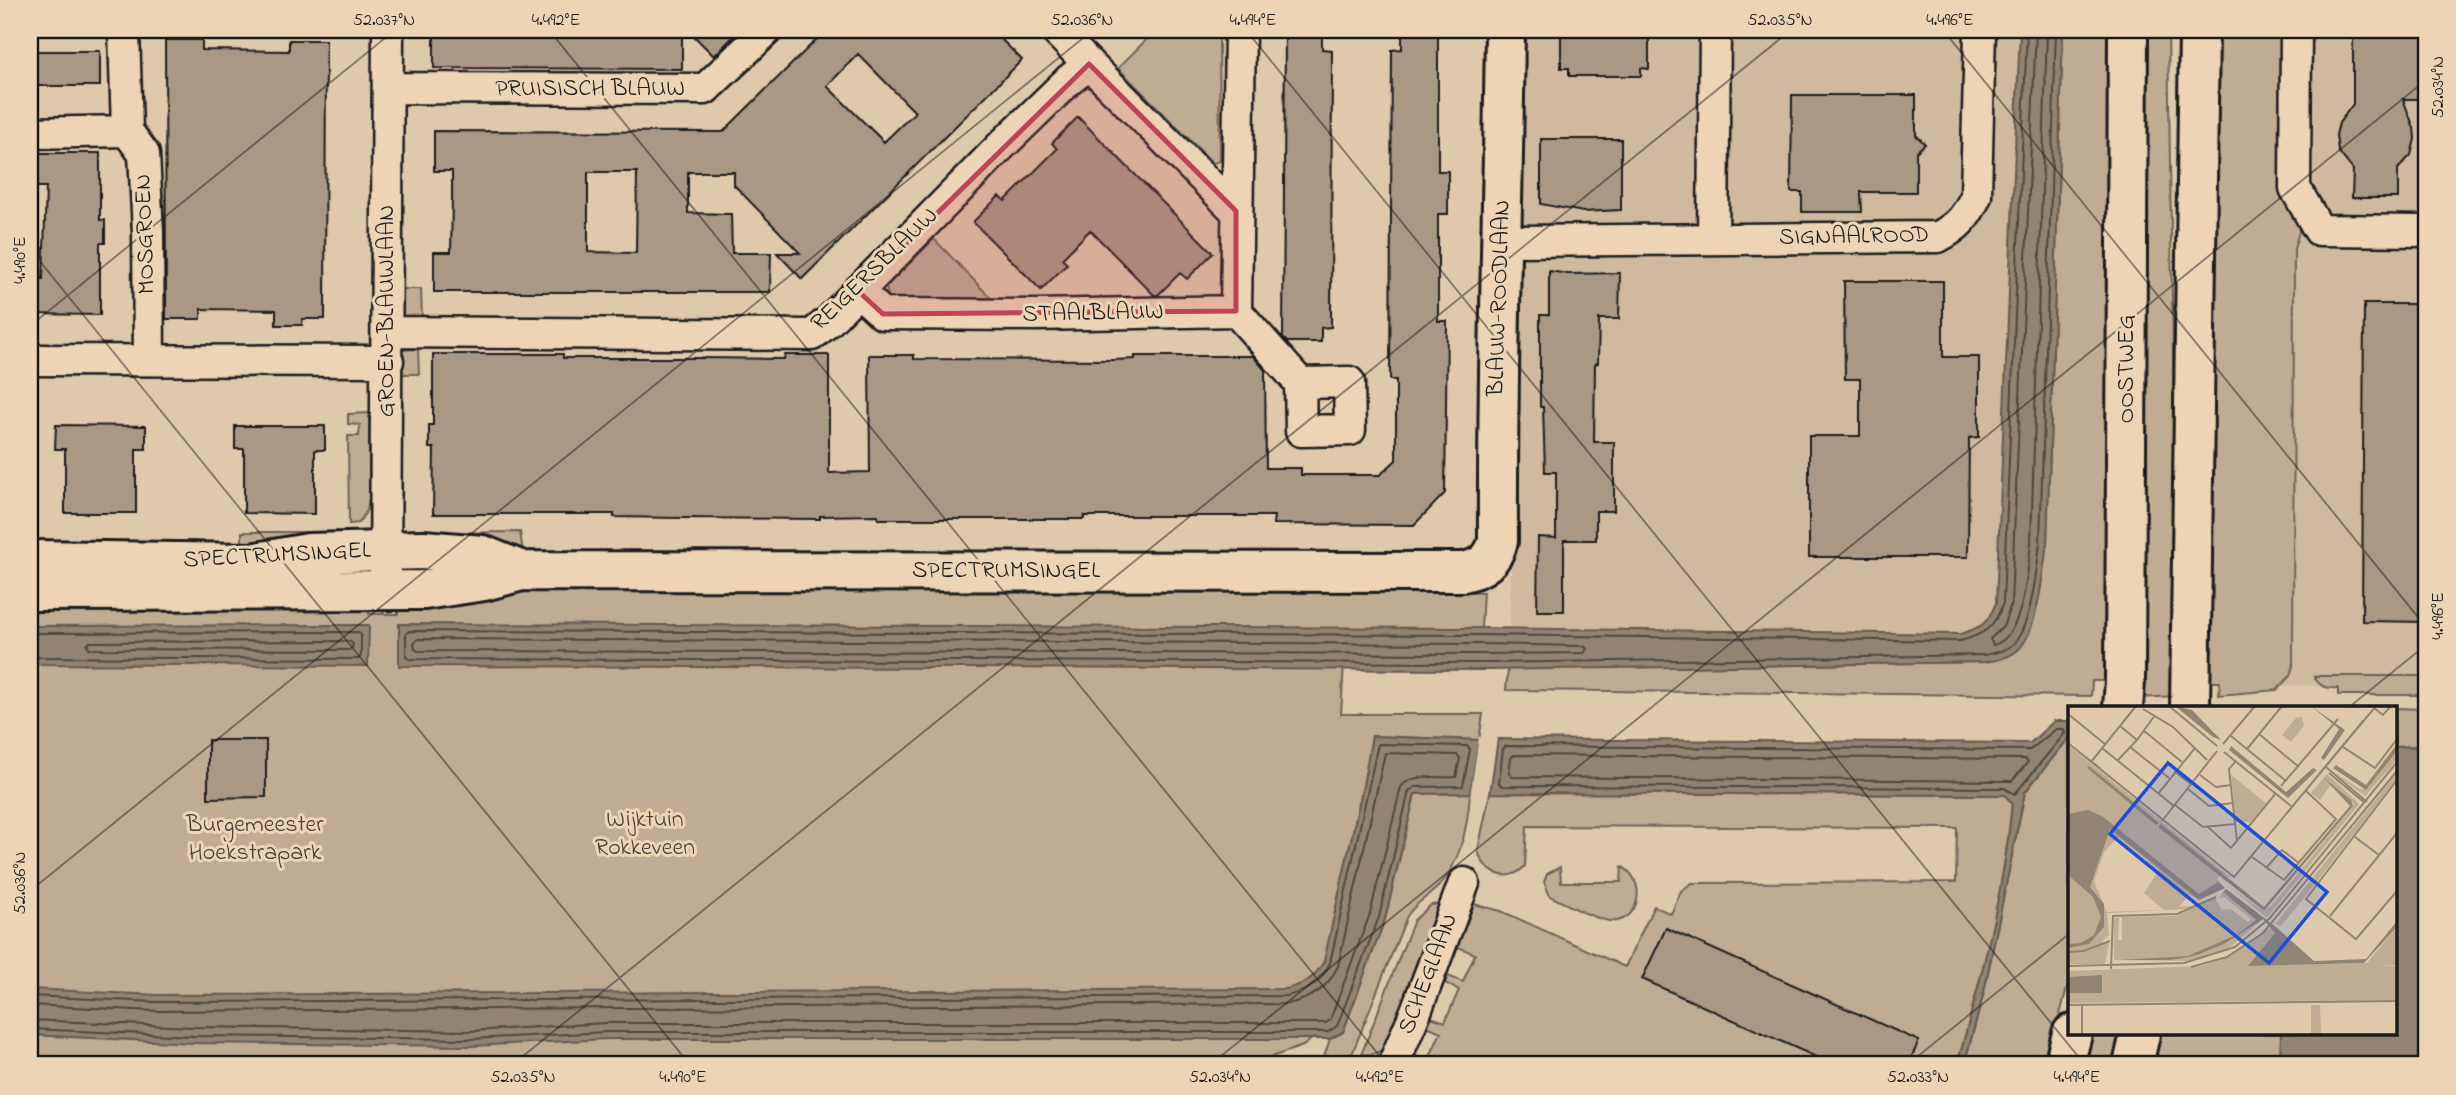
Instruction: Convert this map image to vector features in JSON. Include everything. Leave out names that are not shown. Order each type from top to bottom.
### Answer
[{"type":"street","name":"MOSGROEN","points":[[124,30],[127,131],[144,154],[148,232],[149,360]]},
{"type":"street","name":"GROEN-BLAUWLAAN","points":[[385,592],[388,30]]},
{"type":"street","name":"PRUISISCH BLAUW","points":[[388,88],[705,89],[767,30]]},
{"type":"street","points":[[1055,30],[1236,211]]},
{"type":"street","points":[[1240,30],[1236,311],[1300,383]]},
{"type":"street","name":"BLAUW-ROODLAAN","points":[[1487,562],[1495,552],[1498,541],[1497,388],[1503,241],[1505,30]]},
{"type":"street","points":[[1713,238],[1715,30]]},
{"type":"street","name":"SIGNAALROOD","points":[[1503,241],[1938,237],[1955,229],[1968,214],[1976,196],[1980,30]]},
{"type":"street","name":"OOSTWEG","points":[[2124,694],[2128,30]]},
{"type":"street","points":[[2190,695],[2199,30]]},
{"type":"street","points":[[2296,30],[2295,188],[2319,230],[2426,232]]},
{"type":"street","name":"REIGERSBLAUW","points":[[388,346],[812,335],[1001,146],[1089,64]]},
{"type":"street","points":[[30,133],[127,131]]},
{"type":"street","name":"STAALBLAUW","points":[[858,291],[883,314],[1036,315],[1236,311]]},
{"type":"street","points":[[30,360],[149,360],[388,346]]},
{"type":"street","name":"SPECTRUMSINGEL","points":[[30,560],[251,563],[309,553],[423,550],[482,555],[522,571]]},
{"type":"street","name":"SPECTRUMSINGEL","points":[[30,591],[385,592],[424,590],[484,581],[522,571],[1463,572],[1479,569],[1487,562]]},
{"type":"street","name":"SCHEGLAAN","points":[[1393,1065],[1465,883]]},
{"type":"street","points":[[2064,1065],[2071,1036]]},
{"type":"street","points":[[2133,1065],[2140,1036]]},
{"type":"highlighted area","points":[[1089,64],[1236,211],[1236,311],[883,314],[858,291]]},
{"type":"shaded area","points":[[1518,30],[2020,30],[1996,603],[1989,620],[1978,629],[1960,634],[1510,630]]},
{"type":"shaded area","points":[[2241,30],[2426,30],[2426,687],[2245,685]]},
{"type":"green space","points":[[1156,30],[1219,30],[1220,161],[1213,163],[1118,68]]},
{"type":"green space","points":[[2063,30],[2112,30],[2109,681],[2092,681],[2091,696],[1506,690],[1508,669],[1986,662],[2027,636],[2040,592],[2047,543]]},
{"type":"green space","points":[[2136,30],[2168,30],[2178,696],[2137,698]]},
{"type":"green space","points":[[2208,30],[2285,30],[2299,232],[2294,249],[2293,666],[2290,676],[2277,690],[2219,695],[2220,682],[2205,682]]},
{"type":"green space","points":[[934,239],[992,299],[898,302],[888,296],[886,287]]},
{"type":"green space","points":[[399,289],[421,289],[422,319],[401,319]]},
{"type":"green space","points":[[418,349],[419,374],[398,374],[398,350]]},
{"type":"green space","points":[[369,413],[367,510],[359,523],[349,524],[348,436],[359,436],[360,425],[348,424],[348,414]]},
{"type":"green space","points":[[242,532],[335,532],[337,539],[242,550]]},
{"type":"green space","points":[[520,532],[523,552],[429,533]]},
{"type":"green space","name":"Burgemeester Hoekstrapark","points":[[521,589],[1483,592],[1481,628],[1346,628],[1341,714],[1483,714],[1479,740],[1372,736],[1331,930],[1324,1029],[1303,1046],[1254,1063],[30,1065],[30,607],[368,608],[369,614],[398,614],[399,607],[451,606]]},
{"type":"green space","points":[[2314,676],[2426,676],[2426,695],[2338,695],[2338,688],[2318,683]]},
{"type":"green space","points":[[2396,708],[2426,709],[2426,746],[2396,747]]},
{"type":"green space","points":[[2068,739],[2068,984],[2047,1065],[1964,1065],[1984,992],[2025,792]]},
{"type":"green space","points":[[1470,793],[1465,830],[1453,866],[1439,886],[1407,916],[1352,1054],[1324,1057],[1330,1039],[1343,1032],[1385,919],[1415,794]]},
{"type":"green space","points":[[1490,793],[2005,795],[2012,803],[2003,869],[1983,968],[1957,1065],[1410,1065],[1415,1056],[1428,1061],[1441,1032],[1427,1026],[1431,1017],[1445,1022],[1459,990],[1445,983],[1448,976],[1463,982],[1475,954],[1458,947],[1470,903],[1501,911],[1625,967],[1654,906],[1671,914],[1681,891],[1692,883],[1956,882],[1957,828],[1527,826],[1525,866],[1511,875],[1497,874],[1485,865],[1478,850]]},
{"type":"green space","points":[[1560,867],[1561,882],[1621,882],[1622,867],[1629,872],[1637,887],[1638,896],[1632,912],[1626,918],[1610,921],[1550,896],[1544,882],[1547,874]]},
{"type":"green space","points":[[1441,904],[1390,1042],[1377,1052],[1361,1055],[1414,920],[1431,905]]},
{"type":"green space","points":[[2087,1036],[2122,1036],[2115,1065],[2079,1065]]},
{"type":"green space","points":[[2149,1036],[2281,1036],[2280,1065],[2140,1065]]},
{"type":"water","points":[[2020,30],[2063,30],[2047,543],[2035,615],[2025,641],[2007,657],[1986,662],[1487,670],[399,666],[399,624],[1481,628],[1960,634],[1974,629],[1987,620],[1996,603]]},
{"type":"water","points":[[369,625],[368,666],[30,664],[30,626]]},
{"type":"water","points":[[2054,721],[2068,721],[2068,739],[2025,792],[1984,992],[1964,1065],[1957,1065],[1983,968],[2003,869],[2012,803],[2005,795],[1490,793],[1498,739],[2030,743]]},
{"type":"water","points":[[1372,736],[1479,740],[1470,793],[1415,794],[1385,919],[1343,1032],[1330,1039],[607,1039],[472,1046],[193,1043],[30,1035],[30,989],[156,995],[1286,989],[1309,979],[1324,961]]},
{"type":"water","points":[[2426,746],[2426,1065],[2280,1065],[2281,1036],[2396,1036],[2396,747]]},
{"type":"pier","points":[[1479,736],[1482,740],[1474,794],[1470,797]]},
{"type":"building","points":[[434,30],[682,30],[682,69],[434,68]]},
{"type":"building","points":[[688,30],[740,30],[714,56]]},
{"type":"building","points":[[826,30],[992,30],[1022,60],[802,279],[777,253],[800,253],[734,185],[734,172],[688,172],[688,213],[731,214],[732,253],[771,253],[770,292],[434,292],[434,252],[451,252],[452,171],[434,171],[434,131],[723,132]],"holes":[[[858,54],[915,112],[884,142],[827,86]],[[588,172],[637,172],[636,253],[588,252]]]},
{"type":"building","points":[[1285,30],[1322,30],[1322,49],[1332,50],[1331,327],[1321,328],[1321,342],[1287,342],[1283,338]]},
{"type":"building","points":[[1402,30],[1438,30],[1438,171],[1448,171],[1448,214],[1438,214],[1438,321],[1447,321],[1445,493],[1414,525],[1273,524],[1274,516],[878,519],[878,515],[820,516],[820,519],[614,517],[614,514],[433,514],[434,448],[429,448],[429,425],[433,425],[433,354],[563,354],[563,358],[784,359],[785,355],[829,355],[829,473],[870,472],[869,355],[914,355],[914,359],[1114,360],[1135,359],[1135,356],[1253,356],[1265,370],[1266,468],[1301,468],[1301,475],[1380,475],[1396,460],[1396,380],[1390,380],[1392,50],[1402,49]]},
{"type":"building","points":[[1561,30],[1649,30],[1649,69],[1641,68],[1641,76],[1569,76],[1569,68],[1561,68]]},
{"type":"building","points":[[2353,30],[2426,30],[2426,99],[2403,99],[2414,128],[2415,139],[2411,155],[2398,169],[2398,198],[2352,198],[2353,170],[2338,151],[2336,135],[2339,123],[2353,104]]},
{"type":"building","points":[[165,40],[202,40],[202,50],[289,51],[289,40],[326,40],[325,319],[302,319],[302,325],[276,325],[276,310],[201,309],[201,319],[166,319]]},
{"type":"building","points":[[30,51],[100,51],[100,86],[30,86]]},
{"type":"building","points":[[1792,95],[1916,95],[1916,135],[1925,144],[1916,152],[1916,192],[1861,192],[1862,212],[1802,212],[1802,192],[1791,192]]},
{"type":"building","points":[[1078,117],[1213,253],[1187,279],[1180,273],[1158,295],[1154,295],[1090,230],[1062,259],[1067,264],[1041,290],[973,222],[999,196],[1005,201],[1057,149],[1052,143]]},
{"type":"building","points":[[1541,139],[1621,139],[1621,210],[1583,212],[1541,204]]},
{"type":"building","points":[[30,153],[100,153],[100,220],[105,220],[105,243],[100,243],[100,315],[30,314],[30,279],[43,279],[46,187],[30,187]]},
{"type":"building","points":[[1549,271],[1568,274],[1620,273],[1619,319],[1599,319],[1598,363],[1595,364],[1594,442],[1614,442],[1614,511],[1596,511],[1596,540],[1564,540],[1564,611],[1537,611],[1538,537],[1556,538],[1556,472],[1545,472],[1543,407],[1540,407],[1540,315],[1549,315]]},
{"type":"building","points":[[1844,281],[1943,281],[1943,357],[1979,357],[1979,437],[1969,438],[1968,557],[1809,557],[1809,436],[1860,436],[1860,379],[1845,379]]},
{"type":"building","points":[[2364,304],[2426,304],[2426,622],[2362,621]]},
{"type":"building","points":[[56,425],[146,426],[146,449],[136,449],[136,513],[65,513],[65,449],[55,449]]},
{"type":"building","points":[[235,426],[325,426],[325,450],[315,450],[315,514],[244,513],[244,449],[235,449]]},
{"type":"building","points":[[208,740],[266,740],[266,797],[208,798]]},
{"type":"building","points":[[1666,928],[1919,1041],[1908,1065],[1834,1065],[1642,979]]},
{"type":"park label","name":"Wijktuin Rokkeveen","points":[[645,834]]}]
